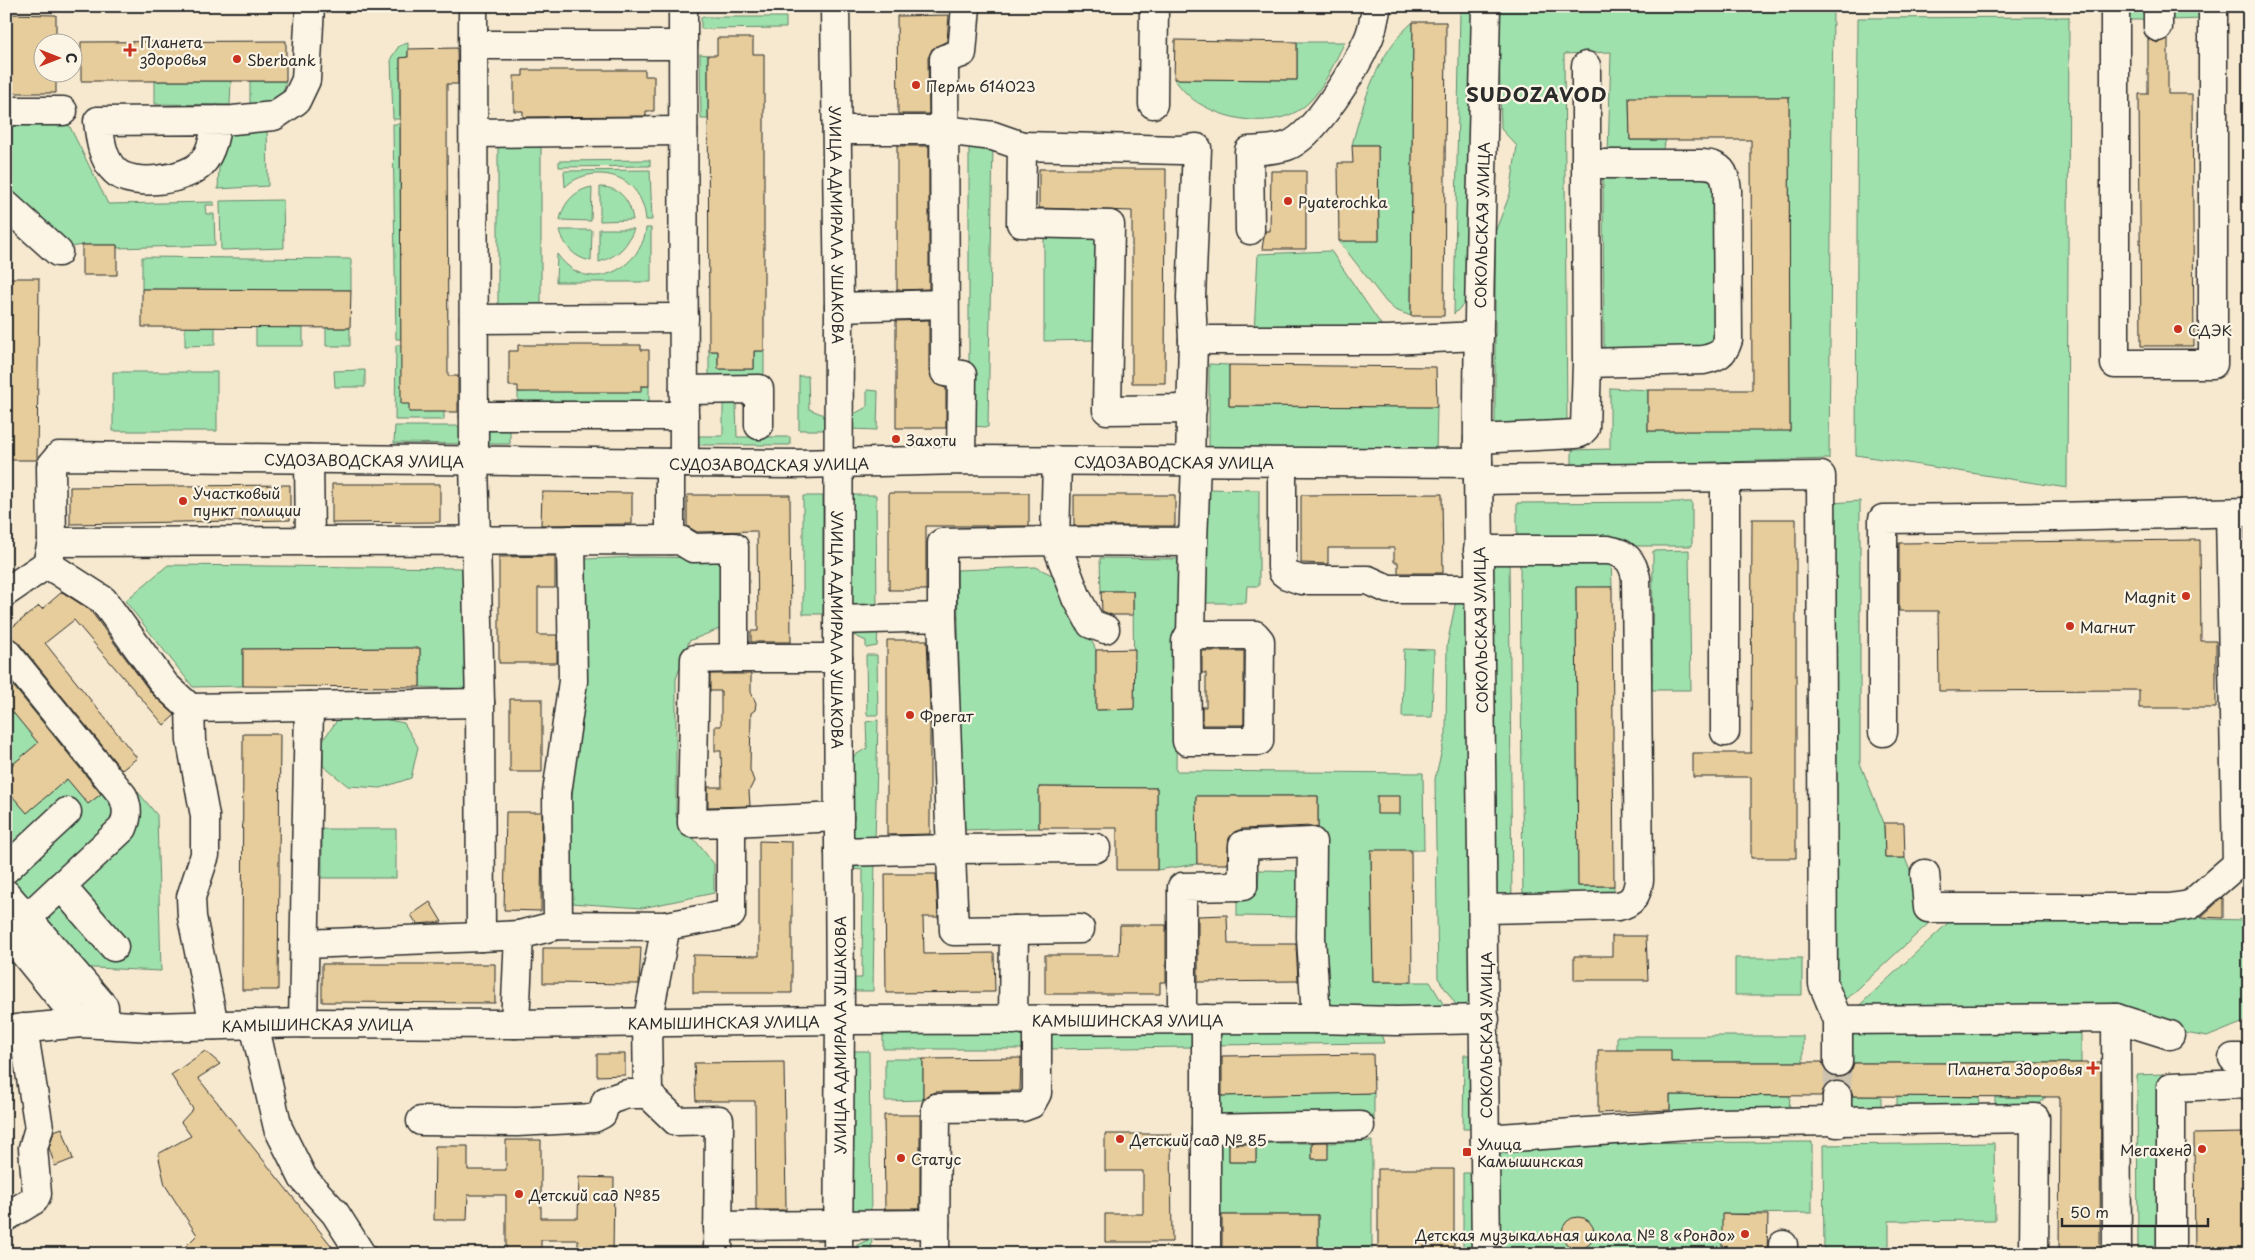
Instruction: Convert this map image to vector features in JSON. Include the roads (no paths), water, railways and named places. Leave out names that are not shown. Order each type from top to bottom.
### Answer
[{"type":"street","points":[[217,120],[256,119],[274,116],[296,101],[306,80],[310,6]]},
{"type":"street","points":[[473,6],[474,461],[480,703],[481,936]]},
{"type":"street","points":[[670,540],[684,403],[683,6]]},
{"type":"street","name":"УЛИЦА АДМИРАЛА УШАКОВА","points":[[835,6],[839,307],[840,1020],[838,1254]]},
{"type":"street","points":[[961,460],[962,375],[945,372],[944,59],[962,53],[966,6]]},
{"type":"street","points":[[1153,104],[1154,6]]},
{"type":"street","points":[[1250,230],[1249,150],[1270,150],[1288,146],[1302,137],[1316,123],[1329,106],[1369,39],[1377,6]]},
{"type":"street","name":"СОКОЛЬСКАЯ УЛИЦА","points":[[1486,6],[1478,460],[1486,1254]]},
{"type":"street","points":[[2115,6],[2115,364],[2213,364],[2213,6]]},
{"type":"street","points":[[474,46],[683,45]]},
{"type":"street","points":[[1478,460],[1580,433],[1585,428],[1587,417],[1586,66]]},
{"type":"street","points":[[6,111],[63,111]]},
{"type":"street","points":[[837,130],[944,130],[993,136],[1022,146],[1180,150],[1197,148],[1191,298],[1193,340],[1193,542],[1191,635],[1186,641],[1187,741],[1259,741],[1260,640],[1258,637],[1191,635]]},
{"type":"street","points":[[474,133],[683,131]]},
{"type":"street","points":[[1022,146],[1021,223],[1110,225],[1107,410],[1192,409]]},
{"type":"street","points":[[1586,164],[1702,164],[1719,168],[1724,173],[1727,190],[1728,340],[1722,354],[1715,358],[1587,363]]},
{"type":"street","points":[[6,205],[58,252]]},
{"type":"street","points":[[839,307],[944,304]]},
{"type":"street","points":[[474,319],[684,318]]},
{"type":"street","points":[[1193,340],[1388,340],[1479,336]]},
{"type":"street","points":[[474,416],[684,403],[759,389],[760,426]]},
{"type":"street","name":"СУДОЗАВОДСКАЯ УЛИЦА","points":[[49,553],[51,466],[59,456],[677,463],[961,460],[1282,463],[1478,460]]},
{"type":"street","points":[[309,459],[310,541]]},
{"type":"street","points":[[1478,460],[1725,477],[1821,476],[1823,984],[1838,1020],[1838,1062]]},
{"type":"street","points":[[1056,461],[1055,541],[1077,598],[1091,624],[1105,629]]},
{"type":"street","points":[[1282,463],[1282,567],[1283,572],[1287,575],[1300,580],[1368,580],[1388,589],[1479,589]]},
{"type":"street","points":[[1725,477],[1725,732]]},
{"type":"street","points":[[1883,732],[1883,519],[2240,512],[2238,864],[2190,905],[2169,908],[1928,908],[1925,874]]},
{"type":"street","points":[[558,926],[557,793],[574,681],[571,540]]},
{"type":"street","points":[[6,592],[49,553],[310,541],[680,540],[693,548],[734,547],[734,658]]},
{"type":"street","points":[[1080,930],[954,931],[942,617],[942,543],[1055,541],[1193,542]]},
{"type":"street","points":[[1478,550],[1608,550],[1628,557],[1636,578],[1639,880],[1636,896],[1625,904],[1609,907],[1484,909]]},
{"type":"street","points":[[49,553],[103,600],[165,685],[190,708],[480,703]]},
{"type":"street","points":[[839,620],[942,617]]},
{"type":"street","points":[[6,652],[123,796],[127,806],[128,817],[123,828],[17,924]]},
{"type":"street","points":[[838,658],[695,659],[692,823],[839,817]]},
{"type":"street","points":[[303,1023],[309,706]]},
{"type":"street","points":[[190,708],[191,741],[205,826],[205,855],[191,897],[192,917],[214,1025]]},
{"type":"street","points":[[6,869],[66,812]]},
{"type":"street","points":[[305,944],[519,935],[558,926],[666,926],[731,914],[731,822]]},
{"type":"street","points":[[1206,1254],[1206,1129],[1182,887],[1243,886],[1243,845],[1312,842],[1311,937],[1316,1019]]},
{"type":"street","points":[[839,852],[1096,848]]},
{"type":"street","points":[[61,886],[114,947]]},
{"type":"street","points":[[6,894],[17,924],[92,1024]]},
{"type":"street","points":[[648,1094],[647,1023],[666,926]]},
{"type":"street","points":[[935,1254],[936,1108],[1023,1107],[1032,1104],[1037,1093],[1025,1020],[1014,930]]},
{"type":"street","points":[[515,1024],[519,935]]},
{"type":"street","points":[[1838,1020],[2116,1018],[2170,1034]]},
{"type":"street","points":[[2116,1018],[2117,1254]]},
{"type":"street","name":"КАМЫШИНСКАЯ УЛИЦА","points":[[15,1029],[92,1024],[152,1027],[303,1023],[515,1024],[840,1020],[1485,1020]]},
{"type":"street","points":[[254,1024],[278,1128],[303,1178],[335,1213],[362,1254]]},
{"type":"street","points":[[6,1217],[34,1200],[37,1194],[33,1148],[39,1128],[15,1029]]},
{"type":"street","points":[[2171,1254],[2171,1087],[2245,1084],[2249,1087]]},
{"type":"street","points":[[421,1121],[517,1122],[594,1118],[602,1114],[603,1104],[609,1099],[626,1094],[648,1094],[676,1121],[719,1120],[718,1254]]},
{"type":"street","points":[[1837,1096],[1837,1123]]},
{"type":"street","points":[[1485,1139],[1716,1123],[1837,1123],[2035,1118],[2034,1254]]},
{"type":"street","points":[[1206,1129],[1360,1126]]},
{"type":"street","points":[[718,1226],[935,1224]]},
{"type":"tunnel","points":[[1837,1096],[1838,1062]]},
{"type":"place","name":"Планета здоровья","points":[[130,50]]},
{"type":"place","name":"Sberbank","points":[[237,59]]},
{"type":"place","name":"Пермь 614023","points":[[916,85]]},
{"type":"place","name":"Pyaterochka","points":[[1288,201]]},
{"type":"place","name":"СДЭК","points":[[2178,329]]},
{"type":"place","name":"Захоти","points":[[896,439]]},
{"type":"place","name":"Участковый пункт полиции","points":[[183,501]]},
{"type":"place","name":"Magnit","points":[[2186,596]]},
{"type":"place","name":"Магнит","points":[[2070,626]]},
{"type":"place","name":"Фрегат","points":[[910,715]]},
{"type":"place","name":"Планета Здоровья","points":[[2093,1068]]},
{"type":"place","name":"Детский сад № 85","points":[[1120,1139]]},
{"type":"place","name":"Мегахенд","points":[[2202,1149]]},
{"type":"place","name":"Улица Камышинская","points":[[1467,1152]]},
{"type":"place","name":"Статус","points":[[901,1158]]},
{"type":"place","name":"Детский сад №85","points":[[519,1194]]},
{"type":"place","name":"Детская музыкальная школа № 8 «Рондо»","points":[[1745,1234]]},
{"type":"district","name":"SUDOZAVOD","points":[[1537,94]]}]
